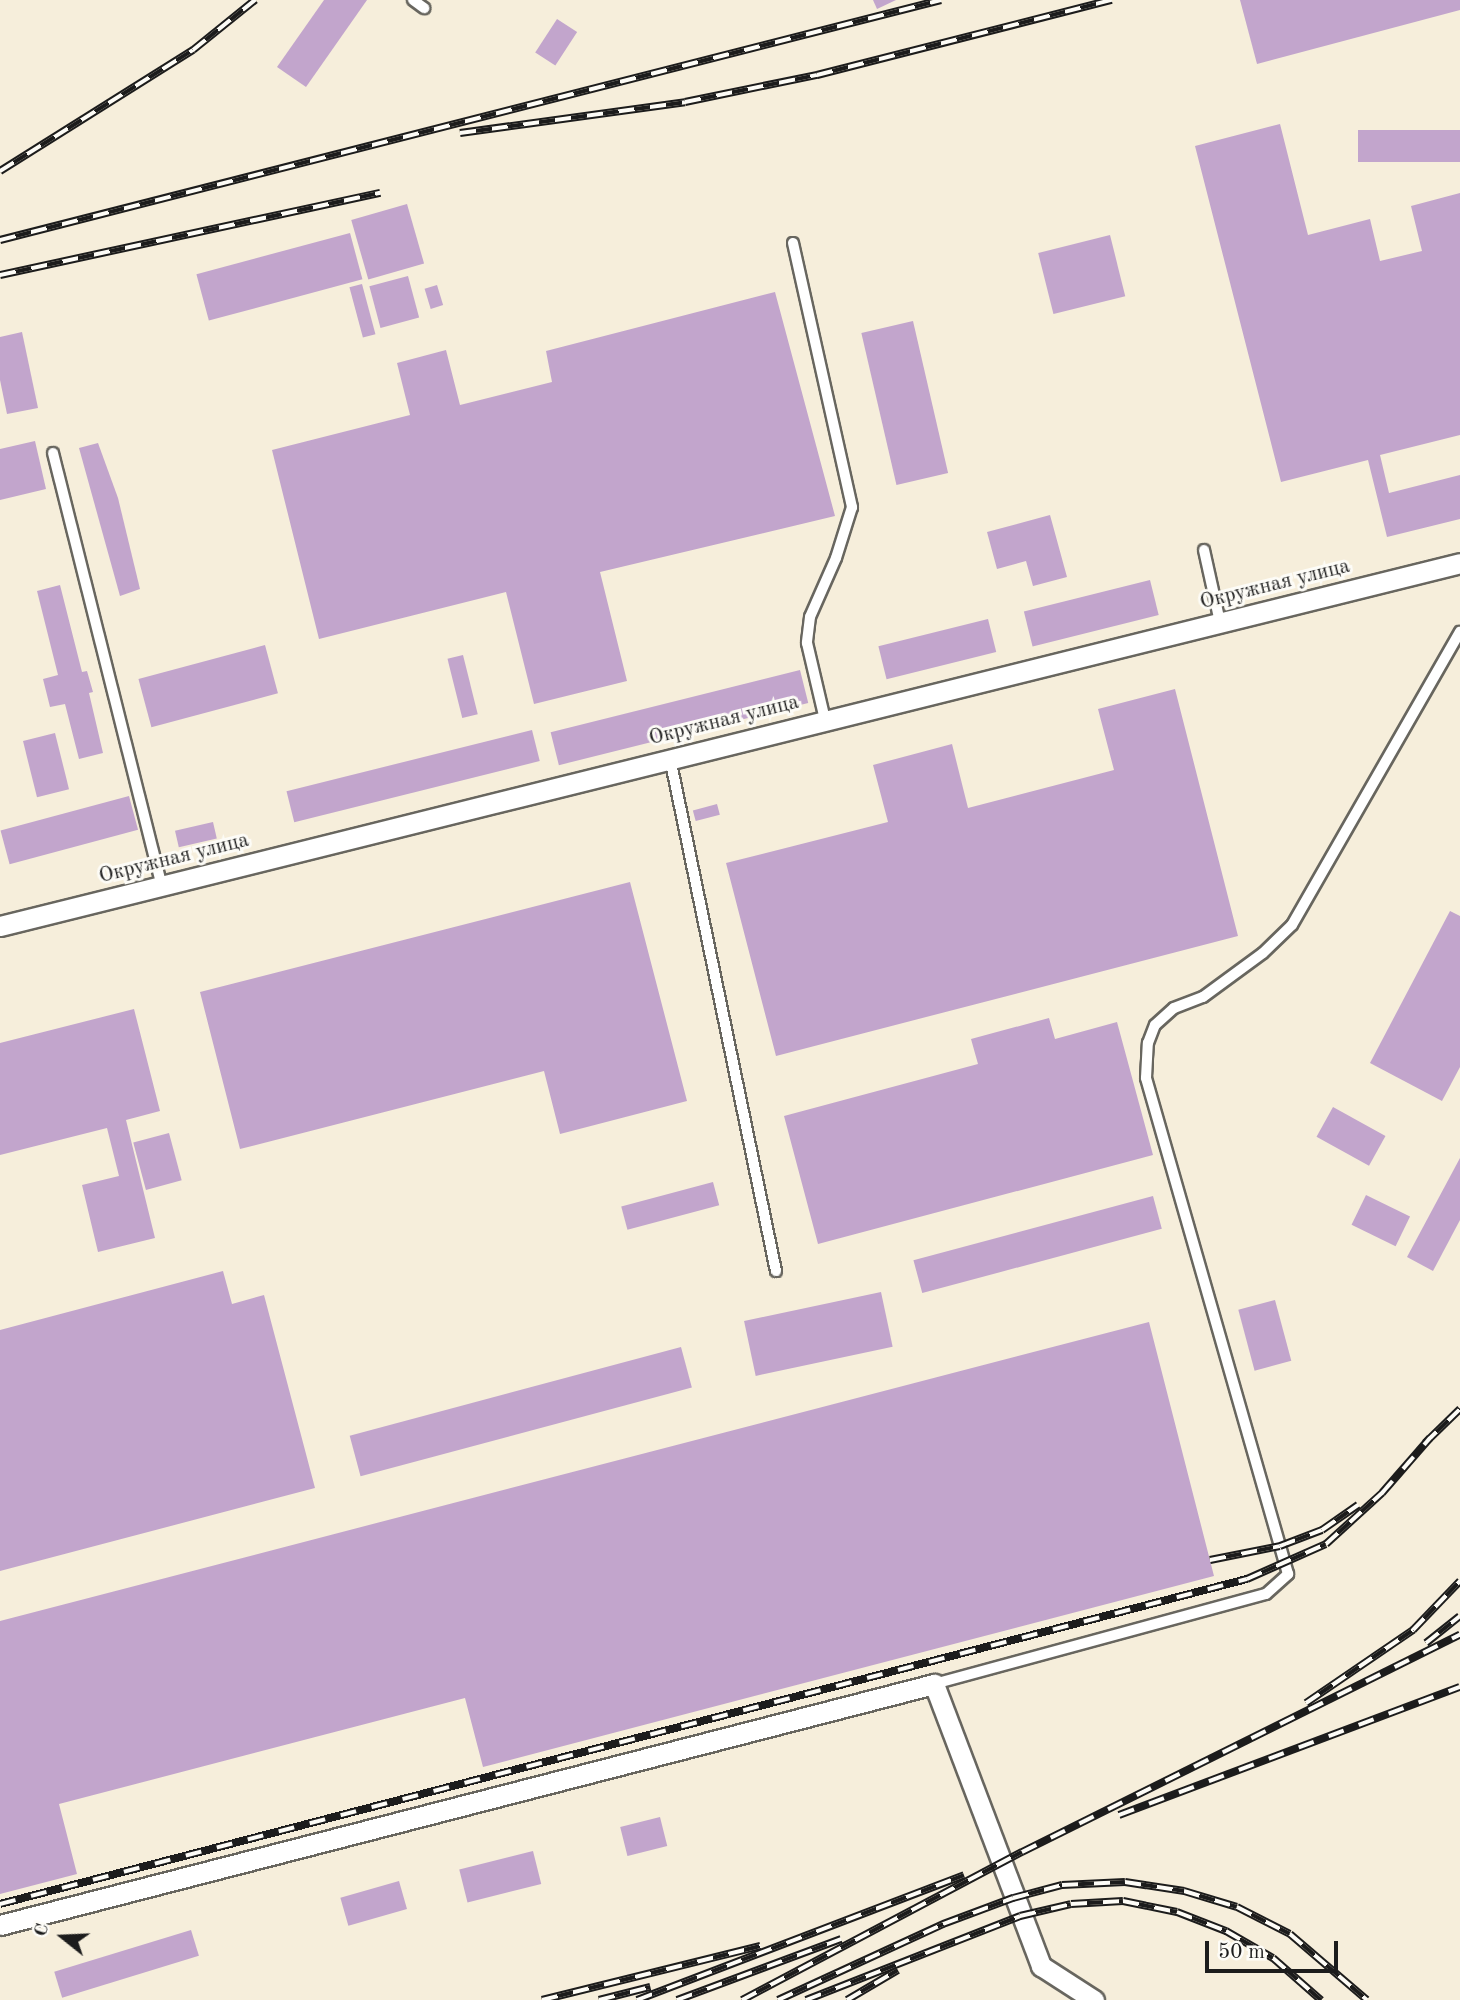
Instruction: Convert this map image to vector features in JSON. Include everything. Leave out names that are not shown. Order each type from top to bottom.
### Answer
[{"type":"street","name":"Окружная улица","points":[[0,926],[1460,563]]},
{"type":"street","points":[[0,1925],[934,1684],[1041,1966],[1094,2000]]},
{"type":"lane","points":[[413,0],[424,8]]},
{"type":"lane","points":[[793,243],[852,507],[836,558],[810,617],[807,643],[825,720]]},
{"type":"lane","points":[[53,453],[162,886]]},
{"type":"lane","points":[[1204,550],[1220,622]]},
{"type":"lane","points":[[934,1684],[1266,1594],[1288,1574],[1146,1078],[1147,1043],[1155,1025],[1174,1008],[1203,997],[1263,953],[1292,925],[1460,632]]},
{"type":"lane","points":[[670,758],[776,1271]]},
{"type":"building","points":[[324,0],[367,0],[306,87],[277,67]]},
{"type":"building","points":[[873,0],[896,0],[877,9]]},
{"type":"building","points":[[1240,0],[1460,0],[1460,10],[1257,64]]},
{"type":"building","points":[[557,19],[577,32],[555,66],[535,53]]},
{"type":"building","points":[[1280,124],[1308,235],[1370,219],[1380,261],[1422,251],[1411,206],[1460,193],[1460,435],[1380,455],[1389,493],[1460,475],[1460,519],[1387,537],[1368,460],[1281,482],[1195,146]]},
{"type":"building","points":[[1358,130],[1460,130],[1460,162],[1358,162]]},
{"type":"building","points":[[407,204],[424,264],[368,280],[351,220]]},
{"type":"building","points":[[350,233],[362,279],[209,321],[196,274]]},
{"type":"building","points":[[1110,235],[1125,296],[1053,314],[1038,253]]},
{"type":"building","points":[[408,276],[419,318],[380,328],[369,286]]},
{"type":"building","points":[[362,284],[375,334],[363,338],[349,287]]},
{"type":"building","points":[[437,285],[443,305],[431,309],[425,289]]},
{"type":"building","points":[[775,292],[835,516],[600,572],[627,681],[534,704],[506,592],[319,639],[272,450],[410,415],[397,363],[446,350],[460,405],[552,382],[546,351]]},
{"type":"building","points":[[913,321],[948,473],[896,485],[861,333]]},
{"type":"building","points":[[22,332],[38,408],[7,414],[0,380],[0,337]]},
{"type":"building","points":[[35,441],[46,489],[0,500],[0,449]]},
{"type":"building","points":[[98,443],[118,498],[140,589],[120,596],[79,448]]},
{"type":"building","points":[[1050,515],[1067,577],[1033,586],[1026,561],[997,569],[987,532]]},
{"type":"building","points":[[1150,580],[1159,615],[1033,646],[1024,611]]},
{"type":"building","points":[[60,585],[82,672],[87,671],[93,692],[89,693],[103,753],[79,759],[65,704],[50,707],[43,679],[58,675],[37,591]]},
{"type":"building","points":[[988,619],[996,652],[887,679],[878,646]]},
{"type":"building","points":[[265,645],[278,693],[151,727],[138,679]]},
{"type":"building","points":[[463,655],[478,714],[462,718],[447,659]]},
{"type":"building","points":[[800,670],[808,703],[559,765],[551,732]]},
{"type":"building","points":[[1175,689],[1238,936],[776,1056],[726,863],[888,822],[873,765],[952,744],[968,808],[1114,770],[1098,709]]},
{"type":"building","points":[[532,730],[540,761],[294,822],[287,791]]},
{"type":"building","points":[[55,733],[69,789],[37,797],[23,741]]},
{"type":"building","points":[[129,796],[138,830],[10,864],[1,830]]},
{"type":"building","points":[[717,804],[720,815],[696,821],[693,810]]},
{"type":"building","points":[[213,822],[217,839],[179,847],[175,831]]},
{"type":"building","points":[[630,882],[687,1101],[560,1134],[544,1071],[240,1149],[200,992]]},
{"type":"building","points":[[1450,911],[1460,916],[1460,1067],[1442,1101],[1370,1063]]},
{"type":"building","points":[[134,1009],[160,1111],[126,1120],[155,1238],[98,1252],[82,1185],[119,1176],[107,1128],[0,1155],[0,1043]]},
{"type":"building","points":[[1049,1018],[1055,1039],[1117,1022],[1153,1155],[818,1244],[784,1116],[978,1064],[971,1039]]},
{"type":"building","points":[[1333,1107],[1385,1136],[1369,1166],[1317,1137]]},
{"type":"building","points":[[169,1133],[182,1180],[146,1190],[133,1143]]},
{"type":"building","points":[[1460,1158],[1460,1220],[1433,1271],[1407,1257]]},
{"type":"building","points":[[713,1182],[719,1205],[627,1230],[621,1207]]},
{"type":"building","points":[[1366,1195],[1410,1216],[1396,1246],[1352,1225]]},
{"type":"building","points":[[1153,1196],[1162,1229],[922,1293],[913,1260]]},
{"type":"building","points":[[223,1271],[232,1304],[264,1295],[315,1488],[0,1571],[0,1330]]},
{"type":"building","points":[[881,1292],[893,1347],[756,1376],[744,1321]]},
{"type":"building","points":[[1275,1300],[1291,1361],[1255,1371],[1238,1310]]},
{"type":"building","points":[[1149,1322],[1214,1576],[483,1767],[465,1698],[59,1804],[77,1874],[0,1894],[0,1621]]},
{"type":"building","points":[[681,1347],[692,1388],[361,1476],[350,1436]]},
{"type":"building","points":[[660,1817],[667,1846],[627,1856],[620,1827]]},
{"type":"building","points":[[533,1851],[541,1884],[467,1902],[459,1869]]},
{"type":"building","points":[[399,1881],[407,1909],[348,1926],[340,1898]]},
{"type":"building","points":[[191,1930],[199,1956],[62,1998],[54,1972]]},
{"type":"railway","points":[[0,171],[193,50],[255,0]]},
{"type":"railway","points":[[0,240],[941,0]]},
{"type":"railway","points":[[460,133],[685,102],[817,75],[1112,0]]},
{"type":"railway","points":[[0,275],[380,193]]},
{"type":"railway","points":[[1425,1443],[1460,1409]]},
{"type":"railway","points":[[0,1904],[1247,1579],[1326,1544],[1382,1493],[1430,1438]]},
{"type":"railway","points":[[1210,1560],[1280,1546],[1322,1530],[1358,1505]]},
{"type":"railway","points":[[1306,1703],[1413,1630],[1460,1581]]},
{"type":"railway","points":[[1426,1643],[1460,1616]]},
{"type":"railway","points":[[742,2000],[1022,1852],[1460,1635]]},
{"type":"railway","points":[[1119,1815],[1460,1687]]},
{"type":"railway","points":[[637,2000],[964,1875]]},
{"type":"railway","points":[[778,2000],[943,1924],[1013,1898],[1062,1885],[1125,1882],[1184,1891],[1237,1907],[1290,1934],[1367,2000]]},
{"type":"railway","points":[[806,2000],[1020,1916],[1071,1904],[1123,1901],[1177,1912],[1226,1931],[1273,1958],[1321,2000]]},
{"type":"railway","points":[[677,2000],[841,1939]]},
{"type":"railway","points":[[542,2000],[760,1946]]},
{"type":"railway","points":[[847,2000],[898,1970]]},
{"type":"railway","points":[[599,2000],[650,1987]]}]
